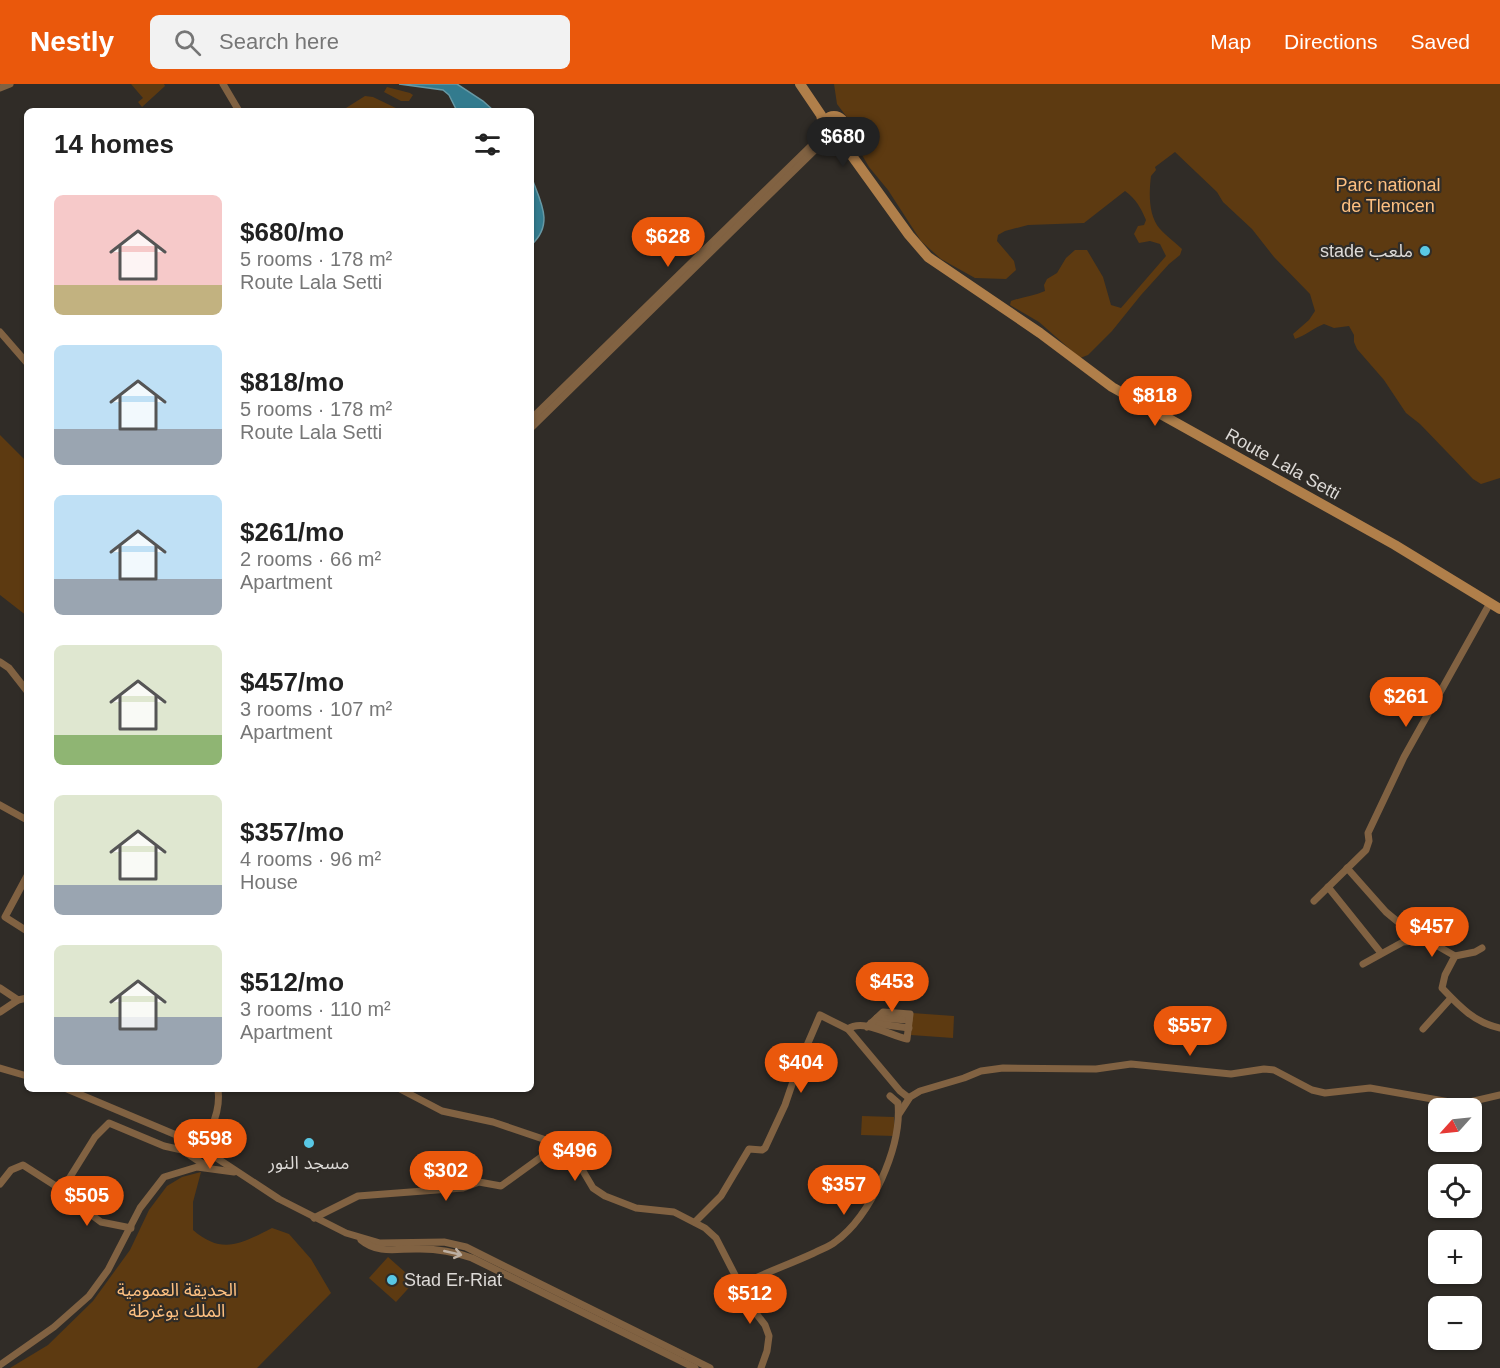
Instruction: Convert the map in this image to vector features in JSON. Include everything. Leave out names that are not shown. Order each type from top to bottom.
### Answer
[{"type":"main road","points":[[801,84],[819,103],[843,120],[850,146],[868,177]]},
{"type":"main road","points":[[801,84],[820,113],[827,135],[844,145],[868,177]]},
{"type":"main road","points":[[823,126],[828,117],[835,116]]},
{"type":"main road","points":[[833,137],[842,135],[845,129]]},
{"type":"main road","name":"Route Lala Setti","points":[[868,177],[909,235],[928,256],[997,302],[1112,387],[1395,545],[1495,606]]},
{"type":"street","points":[[0,88],[10,84]]},
{"type":"street","points":[[223,84],[237,108]]},
{"type":"street","points":[[534,416],[812,146],[823,126]]},
{"type":"street","points":[[534,425],[815,150],[833,137]]},
{"type":"street","points":[[0,332],[24,359]]},
{"type":"street","points":[[1314,901],[1366,850],[1369,842],[1368,833],[1404,757],[1495,606]]},
{"type":"street","points":[[0,662],[9,668],[24,687]]},
{"type":"street","points":[[0,805],[24,818]]},
{"type":"street","points":[[1347,868],[1386,912],[1408,929],[1455,956],[1475,952],[1482,948]]},
{"type":"street","points":[[24,887],[3,921],[24,930]]},
{"type":"street","points":[[1328,887],[1381,953]]},
{"type":"street","points":[[1403,942],[1408,929]]},
{"type":"street","points":[[1363,964],[1403,942],[1426,939]]},
{"type":"street","points":[[1455,956],[1445,975],[1442,988],[1485,1025],[1500,1028]]},
{"type":"street","points":[[0,988],[18,1000]]},
{"type":"street","points":[[1423,1029],[1451,998]]},
{"type":"street","points":[[0,1012],[24,999]]},
{"type":"street","points":[[883,1012],[910,1014],[908,1037],[906,1039],[872,1022],[883,1012]]},
{"type":"street","points":[[695,1222],[721,1196],[749,1149],[762,1150],[765,1148],[785,1105],[799,1064],[820,1015],[848,1029],[900,1091],[909,1098]]},
{"type":"street","points":[[848,1029],[855,1025],[872,1022],[909,1024]]},
{"type":"street","points":[[899,1114],[909,1098],[920,1091],[981,1071],[1003,1068],[1096,1069],[1131,1064],[1231,1074],[1264,1069],[1274,1070],[1312,1090],[1325,1093],[1370,1088],[1461,1104],[1500,1095]]},
{"type":"street","points":[[0,1068],[24,1075]]},
{"type":"street","points":[[74,1092],[155,1125],[201,1148],[259,1187],[314,1218],[357,1237],[380,1243],[444,1242],[466,1247],[710,1368]]},
{"type":"street","points":[[201,1148],[216,1115],[218,1092]]},
{"type":"street","points":[[406,1092],[442,1111],[493,1122],[546,1140],[580,1166],[593,1188],[605,1196],[636,1208],[674,1212],[695,1222],[716,1238],[769,1336],[761,1368]]},
{"type":"street","points":[[742,1284],[834,1243],[851,1227],[878,1186],[893,1150],[899,1114],[898,1103],[890,1096]]},
{"type":"street","points":[[62,1190],[95,1137],[109,1123],[164,1146],[182,1150],[208,1168]]},
{"type":"street","points":[[314,1218],[358,1196],[463,1188],[479,1182],[501,1186],[555,1147]]},
{"type":"street","points":[[0,1184],[11,1170],[23,1165],[62,1190],[70,1200],[101,1222],[131,1228]]},
{"type":"street","points":[[0,1365],[54,1328],[89,1296],[100,1283],[140,1208],[164,1177],[197,1167],[240,1173]]},
{"type":"street","points":[[357,1237],[370,1247],[380,1250],[437,1250],[455,1252],[472,1258],[695,1368]]},
{"type":"green space","points":[[131,84],[164,84],[165,86],[142,107],[138,102],[143,98]]},
{"type":"green space","name":"Parc national de Tlemcen","points":[[834,84],[1500,84],[1500,478],[1481,484],[1473,479],[1420,424],[1406,413],[1384,380],[1357,349],[1349,326],[1334,328],[1324,324],[1295,339],[1293,334],[1309,320],[1315,311],[1310,294],[1274,257],[1252,229],[1223,202],[1217,192],[1175,152],[1155,167],[1156,170],[1151,176],[1150,197],[1151,211],[1156,223],[1162,232],[1182,249],[1180,255],[1141,295],[1112,331],[1088,355],[1080,358],[1039,322],[1010,305],[1011,301],[1045,291],[1044,285],[1047,279],[1057,273],[1066,258],[1075,250],[1087,250],[1103,277],[1111,305],[1121,308],[1166,256],[1160,244],[1150,241],[1139,243],[1134,234],[1138,226],[1144,225],[1146,220],[1132,197],[1125,191],[1084,223],[1028,225],[1005,231],[998,235],[997,241],[1014,261],[1016,270],[1006,279],[975,278],[941,259],[921,241],[888,190],[869,167],[851,136],[849,120],[837,104]]},
{"type":"green space","points":[[387,87],[413,95],[409,101],[401,101],[384,92]]},
{"type":"green space","points":[[365,96],[373,97],[396,108],[346,108]]},
{"type":"green space","points":[[0,435],[24,459],[24,614],[0,595]]},
{"type":"green space","points":[[912,1013],[954,1016],[953,1038],[911,1035]]},
{"type":"green space","points":[[862,1116],[894,1117],[894,1136],[861,1135]]},
{"type":"green space","name":"الحديقة العمومية الملك يوغرطة","points":[[201,1172],[193,1202],[193,1230],[203,1238],[223,1245],[251,1239],[272,1228],[289,1234],[311,1259],[331,1293],[257,1368],[10,1368],[48,1345],[93,1301],[130,1250],[149,1210],[167,1186],[182,1177]]},
{"type":"green space","name":"Stad Er-Riat","points":[[388,1257],[415,1281],[396,1302],[369,1278]]},
{"type":"water","points":[[399,84],[457,84],[491,108],[456,108],[449,95],[443,90]]},
{"type":"water","points":[[534,184],[541,203],[544,221],[534,242]]},
{"type":"place","name":"stade ملعب","points":[[1425,251]]},
{"type":"place","name":"مسجد النور","points":[[309,1143]]},
{"type":"place","name":"Stad Er-Riat","points":[[392,1280]]}]
